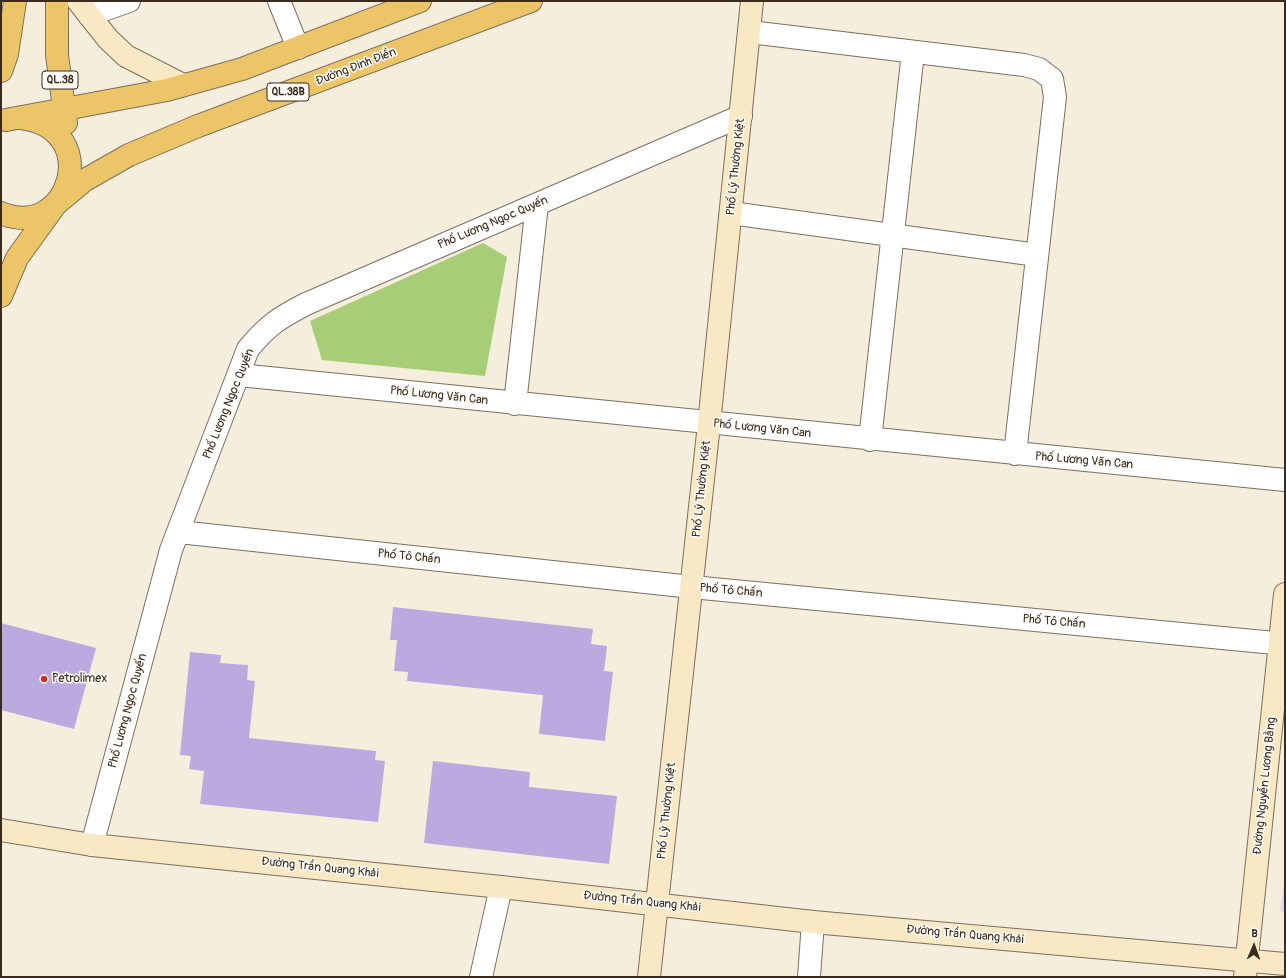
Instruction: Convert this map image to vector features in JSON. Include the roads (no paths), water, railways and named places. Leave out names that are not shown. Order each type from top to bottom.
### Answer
[{"type":"highway","points":[[1,71],[7,54],[15,1]]},
{"type":"highway","name":"QL.38","points":[[56,1],[57,55],[70,158]]},
{"type":"highway","points":[[4,121],[184,85],[242,69],[420,1]]},
{"type":"highway","name":"Đường Đinh Điền","points":[[56,204],[85,180],[129,155],[184,132],[531,1]]},
{"type":"highway","points":[[1,296],[17,258],[66,190],[71,175],[70,158],[64,142],[53,129],[39,121],[22,118],[4,121]]},
{"type":"highway","points":[[4,215],[26,218],[42,213],[56,204]]},
{"type":"street","points":[[129,1],[84,8],[108,39],[126,56],[154,72],[184,85]]},
{"type":"street","points":[[279,1],[298,48]]},
{"type":"street","name":"Phố Lý Thường Kiệt","points":[[649,977],[692,588],[752,1]]},
{"type":"street","points":[[750,32],[1024,65],[1039,69],[1052,79],[1055,97],[1015,454]]},
{"type":"street","points":[[870,440],[913,52]]},
{"type":"street","name":"Phố Lương Ngọc Quyến","points":[[92,845],[171,550],[248,349],[264,330],[282,317],[306,304],[741,116]]},
{"type":"street","points":[[515,404],[537,204]]},
{"type":"street","points":[[731,213],[1037,255]]},
{"type":"street","name":"Phố Lương Văn Can","points":[[239,375],[709,424],[1285,480]]},
{"type":"street","name":"Phố Tô Chấn","points":[[178,532],[692,588],[1283,644]]},
{"type":"street","name":"Đường Nguyễn Lương Bằng","points":[[1246,968],[1283,644],[1285,594]]},
{"type":"street","name":"Đường Trần Quang Khải","points":[[1,830],[92,845],[501,886],[813,922],[1246,968],[1285,964]]},
{"type":"street","points":[[481,977],[501,886]]},
{"type":"street","points":[[809,977],[813,922]]},
{"type":"place","name":"Petrolimex","points":[[44,679]]}]
